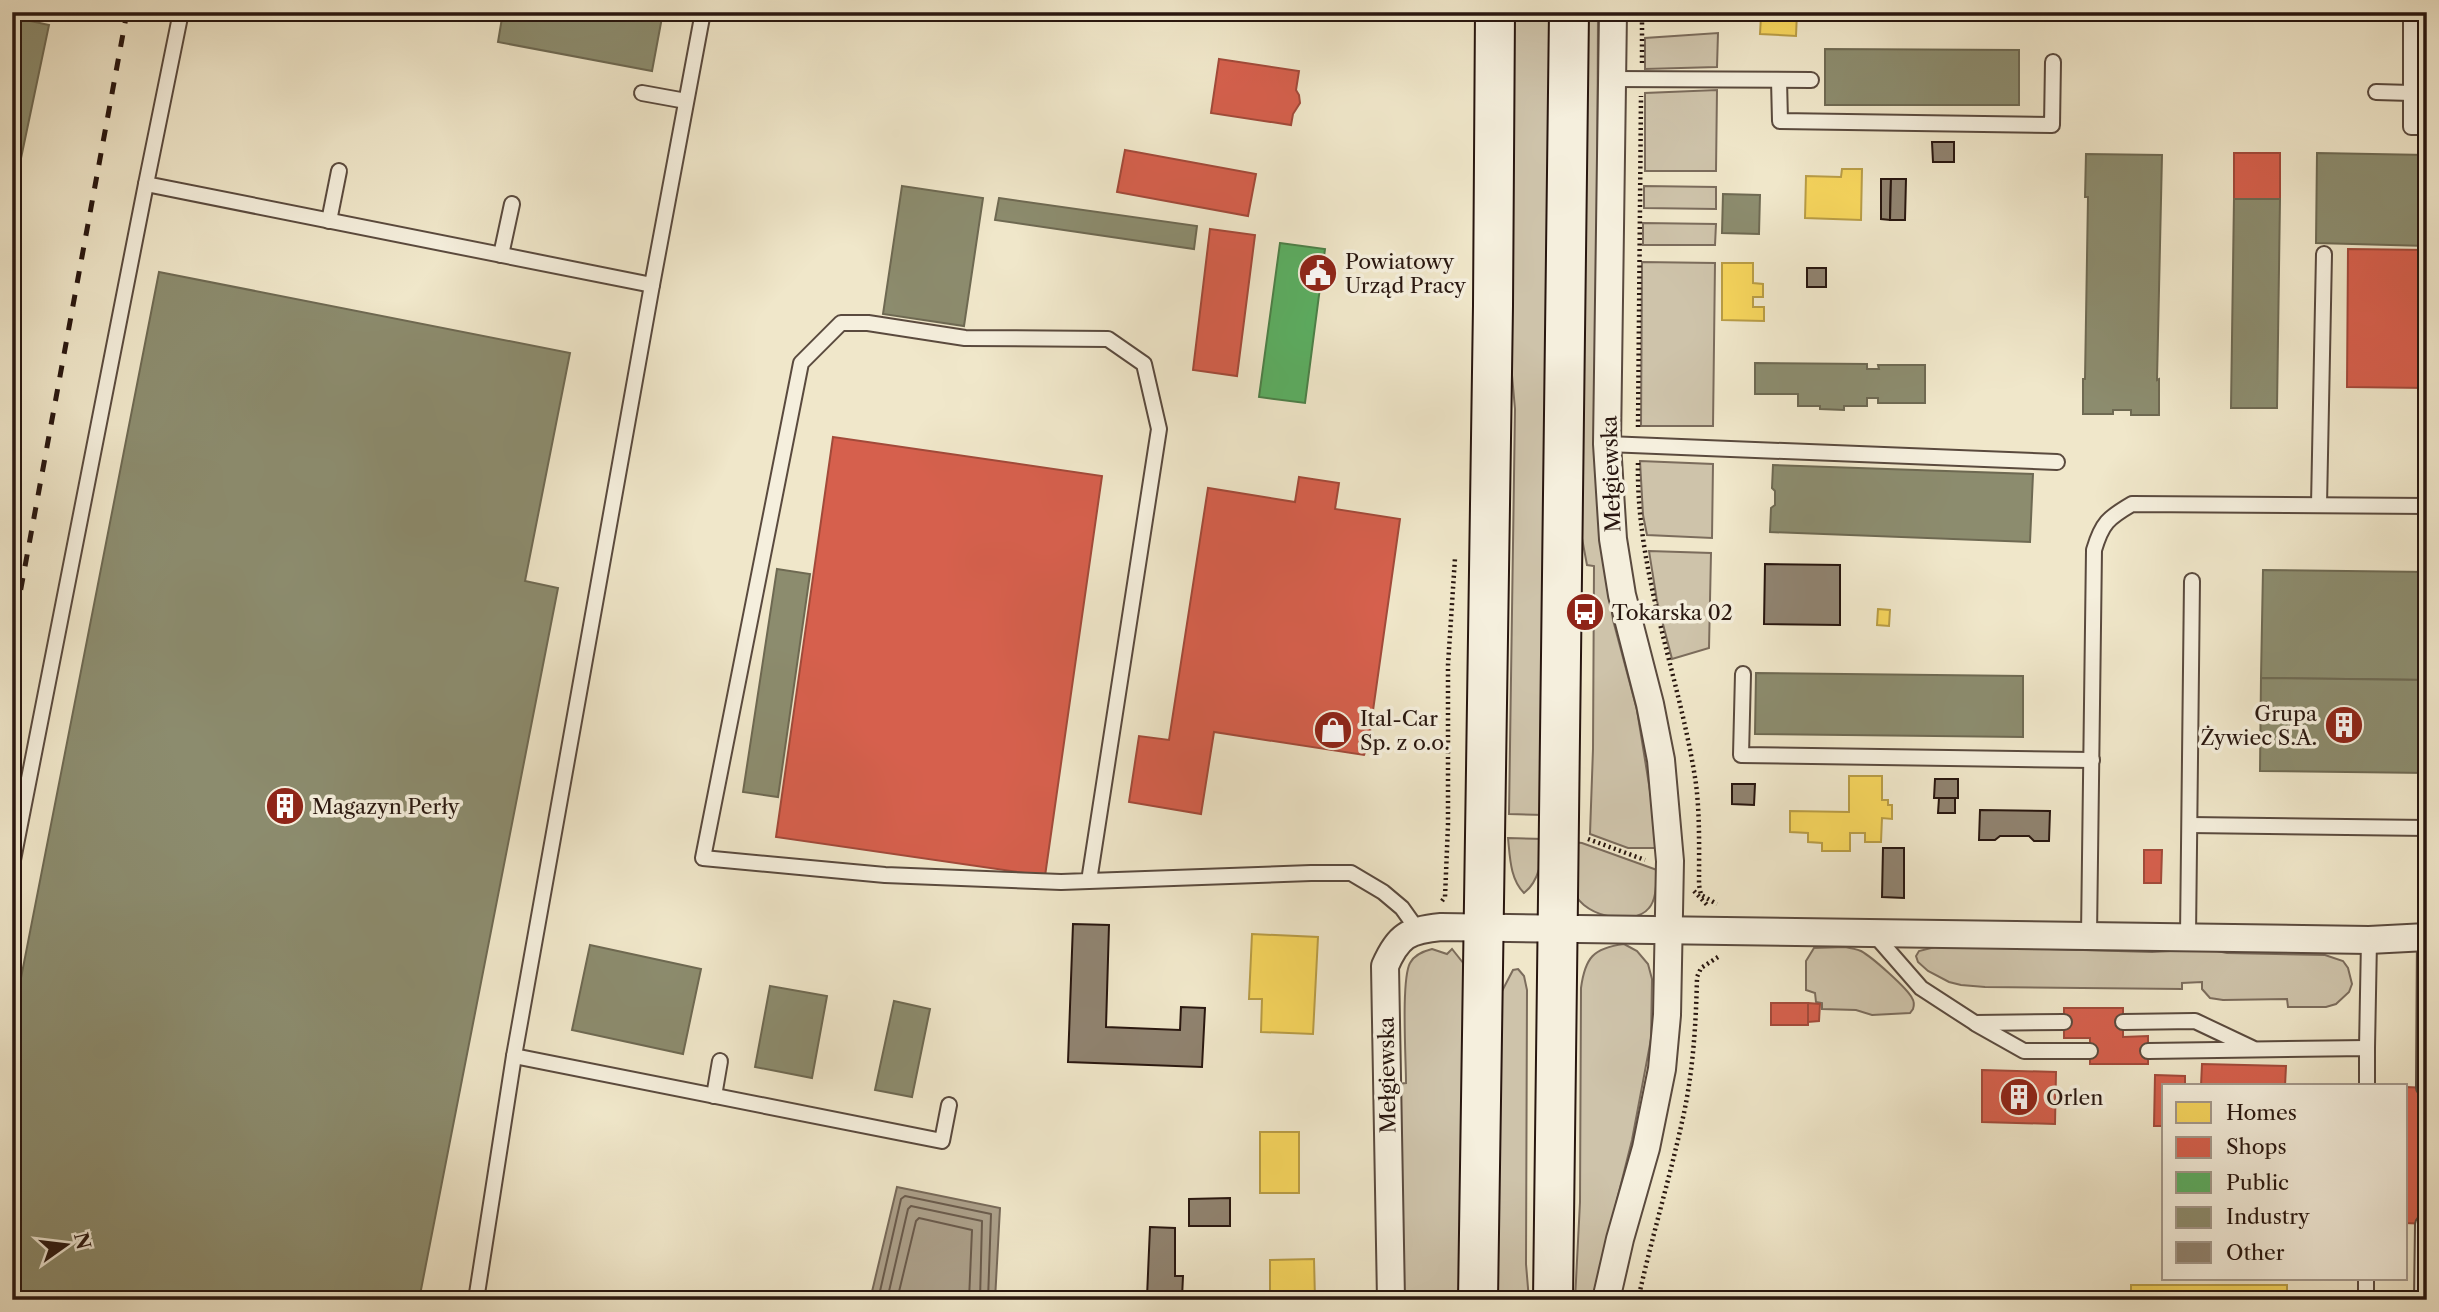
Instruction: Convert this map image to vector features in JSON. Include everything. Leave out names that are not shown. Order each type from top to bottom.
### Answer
[{"type":"main road","points":[[1478,1300],[1495,12]]},
{"type":"main road","points":[[1553,1300],[1569,12]]},
{"type":"street","name":"Mełgiewska","points":[[1606,1300],[1646,1148],[1662,1069],[1667,1015],[1670,861],[1665,793],[1654,725],[1628,621],[1610,508],[1607,444],[1613,12]]},
{"type":"street","points":[[1418,929],[1872,932],[2369,940],[2426,937]]},
{"type":"street","name":"Mełgiewska","points":[[1391,1300],[1385,966],[1400,940],[1418,929]]},
{"type":"lane","points":[[12,865],[181,12]]},
{"type":"lane","points":[[476,1300],[514,1056],[703,12]]},
{"type":"lane","points":[[2411,12],[2411,127],[2427,127]]},
{"type":"lane","points":[[1779,80],[1780,121],[2052,125],[2053,62]]},
{"type":"lane","points":[[1612,79],[1811,80]]},
{"type":"lane","points":[[2376,92],[2411,93]]},
{"type":"lane","points":[[642,93],[686,102]]},
{"type":"lane","points":[[329,221],[339,172]]},
{"type":"lane","points":[[146,184],[652,285]]},
{"type":"lane","points":[[501,255],[512,204]]},
{"type":"lane","points":[[2319,505],[2324,254]]},
{"type":"lane","points":[[1089,881],[1159,429],[1144,364],[1108,339],[965,338],[868,323],[841,323],[801,363],[703,858],[885,875],[1061,882],[1351,873],[1383,892],[1402,908],[1418,929]]},
{"type":"lane","points":[[1607,444],[2057,462]]},
{"type":"lane","points":[[2089,936],[2094,550],[2099,532],[2109,517],[2132,504],[2427,506]]},
{"type":"lane","points":[[2188,936],[2192,581]]},
{"type":"lane","points":[[1743,674],[1741,755],[2092,760]]},
{"type":"lane","points":[[2190,825],[2427,828]]},
{"type":"lane","points":[[1872,932],[1921,988],[2024,1051],[2090,1051]]},
{"type":"lane","points":[[2424,1088],[2426,937]]},
{"type":"lane","points":[[2367,1084],[2369,940]]},
{"type":"lane","points":[[2123,1021],[2195,1021],[2255,1049]]},
{"type":"lane","points":[[1975,1023],[2064,1022]]},
{"type":"lane","points":[[2148,1051],[2367,1048]]},
{"type":"lane","points":[[514,1056],[942,1141],[949,1105]]},
{"type":"lane","points":[[714,1096],[720,1061]]},
{"type":"lane","points":[[2422,1300],[2423,1224]]},
{"type":"lane","points":[[2366,1280],[2366,1300]]},
{"type":"path","points":[[1448,825],[1448,665],[1456,550]]},
{"type":"shaded area","points":[[1507,12],[1554,12],[1544,815],[1509,814],[1515,409],[1506,308]]},
{"type":"shaded area","points":[[1582,12],[1598,12],[1596,481],[1613,620],[1637,710],[1655,822],[1655,848],[1628,848],[1590,834],[1594,566],[1587,565],[1575,501]]},
{"type":"shaded area","points":[[1718,33],[1717,67],[1645,69],[1645,38]]},
{"type":"shaded area","points":[[1717,90],[1716,171],[1645,171],[1645,93]]},
{"type":"shaded area","points":[[1644,186],[1716,187],[1716,209],[1644,208]]},
{"type":"shaded area","points":[[1643,223],[1716,224],[1715,245],[1643,245]]},
{"type":"shaded area","points":[[1642,262],[1715,263],[1713,426],[1641,426]]},
{"type":"shaded area","points":[[1640,461],[1713,464],[1712,538],[1647,535]]},
{"type":"shaded area","points":[[1649,551],[1711,553],[1709,648],[1672,659],[1657,601]]},
{"type":"shaded area","points":[[1508,838],[1544,839],[1537,876],[1524,893],[1513,874]]},
{"type":"shaded area","points":[[1572,842],[1582,843],[1657,870],[1655,895],[1649,908],[1641,914],[1619,918],[1606,916],[1584,905],[1572,886]]},
{"type":"shaded area","points":[[1624,944],[1637,951],[1648,964],[1652,979],[1651,1039],[1632,1140],[1592,1300],[1575,1300],[1580,1202],[1581,988],[1585,969],[1592,956],[1605,948]]},
{"type":"shaded area","points":[[1939,946],[2152,952],[2207,949],[2227,953],[2325,955],[2343,961],[2348,968],[2352,984],[2349,992],[2336,1004],[2326,1007],[2288,1007],[2287,999],[2210,998],[2202,989],[2202,982],[2182,983],[2182,989],[1961,985],[1928,971],[1918,962],[1916,956],[1919,951]]},
{"type":"shaded area","points":[[1845,947],[1866,954],[1909,993],[1913,1001],[1910,1013],[1872,1015],[1856,1010],[1822,1009],[1822,1003],[1816,1002],[1815,993],[1806,990],[1806,961],[1814,948]]},
{"type":"shaded area","points":[[1432,949],[1447,954],[1452,949],[1464,964],[1462,1300],[1402,1300],[1398,1084],[1406,1083],[1407,972],[1412,960]]},
{"type":"shaded area","points":[[1518,969],[1524,976],[1527,990],[1526,1264],[1529,1300],[1493,1300],[1501,993],[1513,970]]},
{"type":"water","points":[[897,1187],[1000,1208],[995,1300],[870,1300]]},
{"type":"building: Homes","points":[[1768,12],[1797,12],[1796,36],[1760,34],[1761,16],[1767,17]]},
{"type":"building: Homes","points":[[1842,169],[1862,169],[1861,220],[1805,218],[1806,176],[1841,177]]},
{"type":"building: Homes","points":[[1722,263],[1753,263],[1753,283],[1763,284],[1763,297],[1753,297],[1753,307],[1764,307],[1764,321],[1722,320]]},
{"type":"building: Homes","points":[[1878,609],[1890,610],[1889,626],[1877,625]]},
{"type":"building: Homes","points":[[1849,776],[1882,776],[1882,800],[1888,800],[1888,805],[1892,805],[1892,819],[1882,818],[1881,842],[1865,842],[1865,833],[1850,833],[1850,851],[1822,851],[1822,843],[1808,842],[1808,833],[1790,832],[1790,811],[1849,812]]},
{"type":"building: Homes","points":[[1252,934],[1318,937],[1313,1034],[1261,1032],[1262,999],[1249,999]]},
{"type":"building: Homes","points":[[1260,1132],[1299,1132],[1299,1193],[1260,1193]]},
{"type":"building: Homes","points":[[1314,1259],[1315,1300],[1270,1300],[1270,1260]]},
{"type":"building: Homes","points":[[2131,1285],[2287,1285],[2287,1300],[2131,1300]]},
{"type":"building: Shops","points":[[1219,59],[1299,71],[1296,90],[1300,103],[1293,114],[1291,125],[1211,113]]},
{"type":"building: Shops","points":[[1125,150],[1256,174],[1248,216],[1117,192]]},
{"type":"building: Shops","points":[[2234,153],[2280,153],[2280,199],[2234,199]]},
{"type":"building: Shops","points":[[1210,229],[1255,235],[1237,376],[1193,370]]},
{"type":"building: Shops","points":[[2348,249],[2427,250],[2427,388],[2347,387]]},
{"type":"building: Shops","points":[[833,437],[1102,476],[1045,876],[776,837]]},
{"type":"building: Shops","points":[[1299,477],[1339,483],[1335,509],[1400,519],[1368,746],[1364,755],[1214,732],[1201,814],[1129,802],[1139,736],[1169,740],[1208,488],[1295,502]]},
{"type":"building: Shops","points":[[2144,850],[2162,850],[2161,883],[2144,883]]},
{"type":"building: Shops","points":[[1771,1003],[1808,1003],[1808,1025],[1771,1025]]},
{"type":"building: Shops","points":[[1808,1003],[1820,1004],[1819,1021],[1808,1022]]},
{"type":"building: Shops","name":"Orlen","points":[[2064,1008],[2123,1008],[2123,1037],[2148,1036],[2148,1064],[2090,1064],[2090,1038],[2064,1038]]},
{"type":"building: Shops","points":[[2202,1064],[2286,1066],[2285,1084],[2201,1084]]},
{"type":"building: Shops","name":"Orlen","points":[[1982,1070],[2056,1072],[2055,1124],[1982,1122]]},
{"type":"building: Shops","name":"Orlen","points":[[2155,1075],[2185,1076],[2185,1084],[2162,1084],[2162,1126],[2154,1126]]},
{"type":"building: Shops","points":[[2408,1087],[2427,1088],[2427,1224],[2408,1223]]},
{"type":"building: Public","points":[[1280,243],[1325,249],[1305,403],[1259,397]]},
{"type":"building: Industry","points":[[503,12],[663,12],[652,71],[498,42]]},
{"type":"building: Industry","points":[[12,17],[49,25],[12,201]]},
{"type":"building: Industry","points":[[1825,49],[2019,50],[2019,105],[1825,105]]},
{"type":"building: Industry","points":[[2317,153],[2427,155],[2427,246],[2316,243]]},
{"type":"building: Industry","points":[[2086,154],[2162,155],[2157,380],[2159,379],[2159,415],[2131,415],[2131,410],[2113,410],[2113,414],[2083,414],[2088,197],[2085,197]]},
{"type":"building: Industry","points":[[902,186],[983,198],[964,326],[883,314]]},
{"type":"building: Industry","points":[[1723,194],[1760,195],[1759,234],[1722,233]]},
{"type":"building: Industry","points":[[999,198],[1197,226],[1194,249],[995,220]]},
{"type":"building: Industry","points":[[2234,199],[2280,199],[2277,408],[2231,408]]},
{"type":"building: Industry","name":"Magazyn Perły","points":[[159,272],[570,353],[525,581],[558,588],[419,1300],[12,1300],[12,1024]]},
{"type":"building: Industry","points":[[1755,363],[1867,364],[1867,369],[1879,369],[1878,365],[1925,365],[1925,403],[1878,403],[1878,398],[1867,398],[1867,406],[1844,406],[1844,410],[1798,406],[1798,394],[1755,394]]},
{"type":"building: Industry","points":[[1773,465],[2033,474],[2030,542],[1770,532],[1771,508],[1775,505],[1775,491],[1772,488]]},
{"type":"building: Industry","points":[[777,569],[810,574],[778,797],[743,792]]},
{"type":"building: Industry","points":[[2263,570],[2427,572],[2427,680],[2261,678]]},
{"type":"building: Industry","points":[[1756,673],[2023,676],[2023,737],[1755,734]]},
{"type":"building: Industry","name":"Grupa Żywiec S.A.","points":[[2261,678],[2427,680],[2427,773],[2260,771]]},
{"type":"building: Industry","points":[[590,945],[701,969],[683,1054],[572,1030]]},
{"type":"building: Industry","points":[[770,986],[827,996],[812,1078],[755,1067]]},
{"type":"building: Industry","points":[[894,1001],[930,1009],[912,1097],[875,1090]]},
{"type":"building: Other","points":[[1932,142],[1954,142],[1954,162],[1933,162]]},
{"type":"building: Other","points":[[1881,179],[1891,179],[1890,220],[1881,219]]},
{"type":"building: Other","points":[[1891,179],[1906,179],[1905,220],[1890,220]]},
{"type":"building: Other","points":[[1807,268],[1826,268],[1826,287],[1807,287]]},
{"type":"building: Other","points":[[1765,564],[1840,565],[1840,625],[1764,624]]},
{"type":"building: Other","points":[[1935,779],[1958,779],[1958,798],[1934,798]]},
{"type":"building: Other","points":[[1732,784],[1755,784],[1754,805],[1732,804]]},
{"type":"building: Other","points":[[1939,798],[1955,798],[1955,813],[1938,813]]},
{"type":"building: Other","points":[[1980,810],[2050,811],[2049,841],[2034,841],[2029,836],[2000,836],[1995,840],[1979,840]]},
{"type":"building: Other","points":[[1883,848],[1904,848],[1904,898],[1882,897]]},
{"type":"building: Other","points":[[1073,924],[1109,925],[1106,1027],[1180,1030],[1181,1007],[1205,1008],[1202,1067],[1068,1062]]},
{"type":"building: Other","points":[[1230,1198],[1230,1226],[1189,1226],[1189,1199]]},
{"type":"building: Other","points":[[1150,1227],[1175,1228],[1175,1276],[1183,1276],[1182,1298],[1147,1297]]},
{"type":"railway","points":[[12,637],[127,12]]},
{"type":"place","name":"Powiatowy Urząd Pracy","points":[[1318,273]]},
{"type":"place","name":"Tokarska 02","points":[[1585,612]]},
{"type":"place","name":"Grupa Żywiec S.A.","points":[[2344,725]]},
{"type":"place","name":"Ital-Car Sp. z o.o.","points":[[1333,730]]},
{"type":"place","name":"Magazyn Perły","points":[[285,806]]},
{"type":"place","name":"Orlen","points":[[2019,1097]]}]
